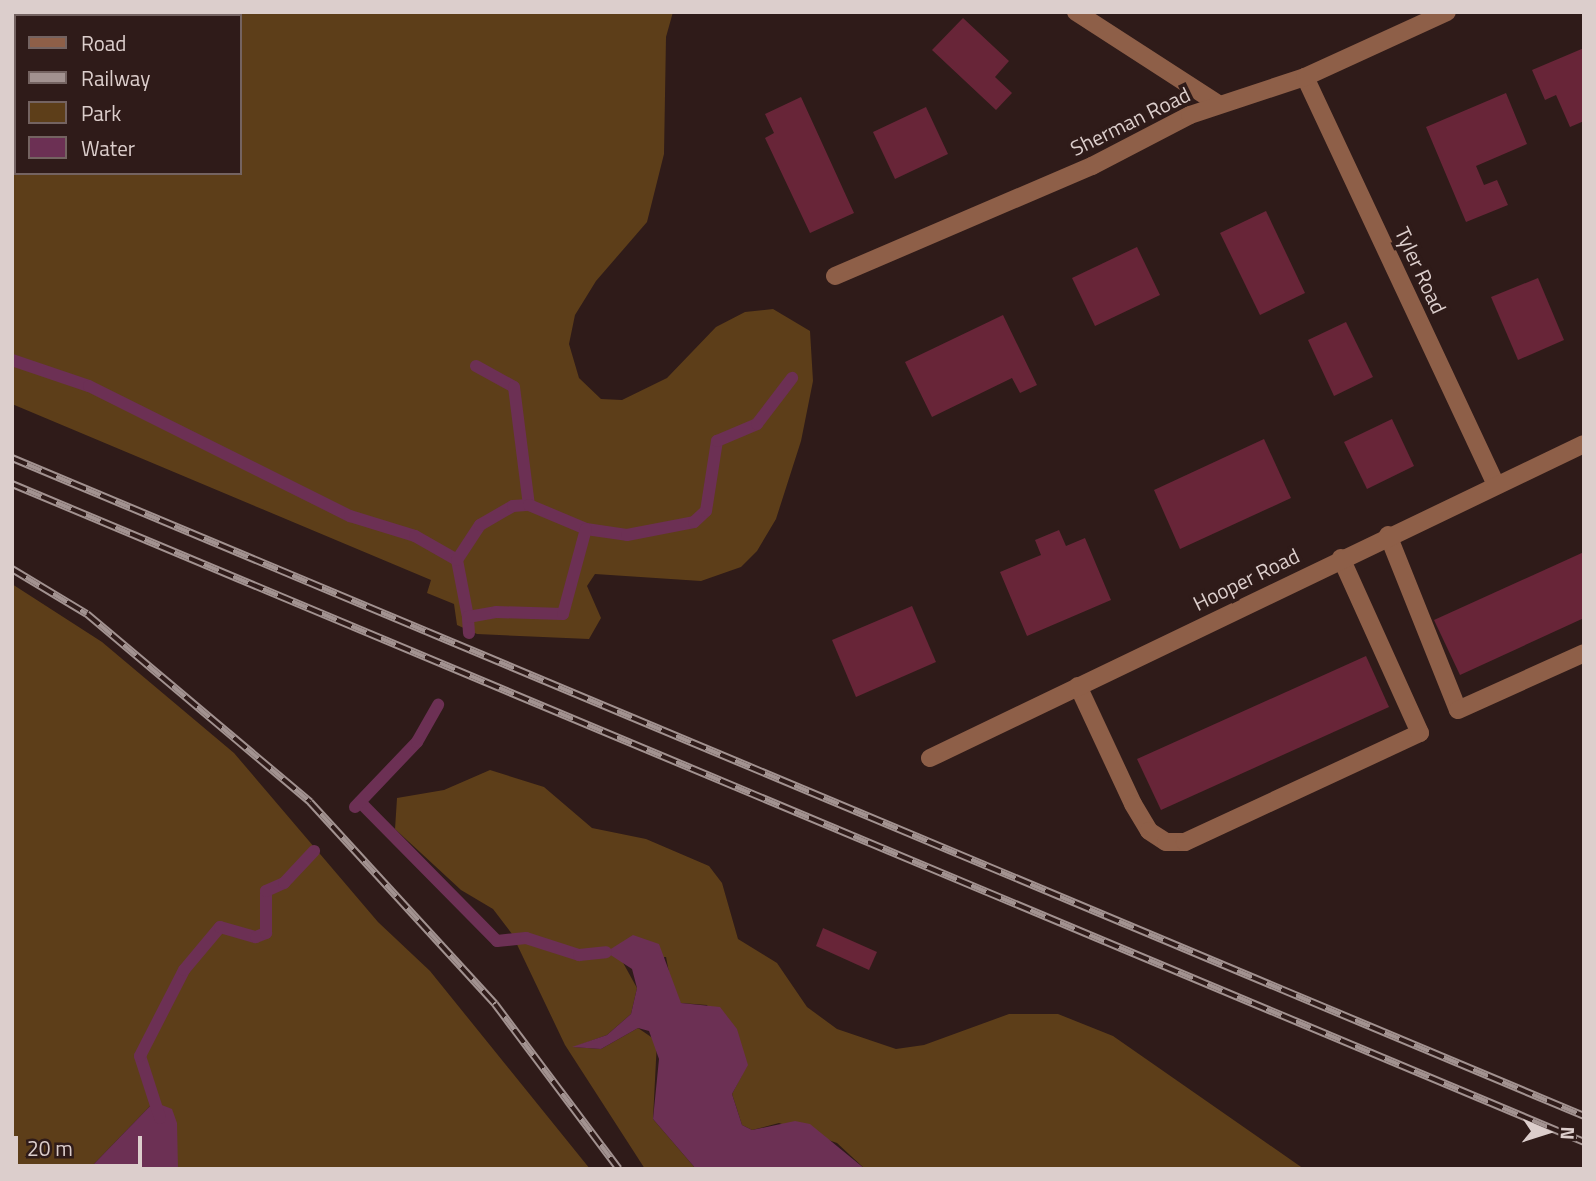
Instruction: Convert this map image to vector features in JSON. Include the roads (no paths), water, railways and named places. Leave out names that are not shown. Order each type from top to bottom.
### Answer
[{"type":"street","points":[[1076,12],[1218,104]]},
{"type":"street","name":"Sherman Road","points":[[835,276],[1092,166],[1218,104],[1305,77],[1447,12]]},
{"type":"street","name":"Tyler Road","points":[[1305,77],[1495,483]]},
{"type":"street","name":"Hooper Road","points":[[930,758],[1495,483],[1584,444]]},
{"type":"street","points":[[1388,536],[1458,710],[1584,653]]},
{"type":"street","points":[[1079,686],[1133,804],[1149,831],[1166,842],[1185,842],[1420,733],[1342,558]]},
{"type":"water","points":[[633,935],[659,944],[681,1003],[720,1007],[737,1029],[748,1065],[732,1094],[742,1125],[752,1130],[795,1121],[810,1124],[865,1169],[696,1169],[653,1119],[659,1059],[649,1031],[638,1028],[601,1049],[572,1047],[607,1035],[631,1014],[637,988],[632,969],[606,952]]},
{"type":"water","points":[[154,1102],[172,1109],[177,1123],[178,1169],[89,1169]]},
{"type":"waterway","points":[[12,360],[89,386],[350,516],[415,536],[457,560]]},
{"type":"waterway","points":[[476,366],[514,387],[529,505]]},
{"type":"waterway","points":[[468,617],[457,560],[480,525],[513,506],[529,505],[586,529],[627,535],[694,522],[706,511],[717,441],[757,424],[792,378]]},
{"type":"waterway","points":[[469,633],[468,617],[496,612],[563,614],[586,529]]},
{"type":"waterway","points":[[355,807],[417,742],[438,705]]},
{"type":"waterway","points":[[360,802],[497,941],[526,938],[579,955],[606,952]]},
{"type":"waterway","points":[[160,1118],[140,1056],[184,970],[220,927],[256,937],[266,933],[266,891],[284,883],[314,851]]},
{"type":"railway","points":[[12,458],[1584,1116]]},
{"type":"railway","points":[[12,484],[1584,1142]]},
{"type":"railway","points":[[12,569],[87,614],[310,802],[495,1004],[619,1169]]}]
